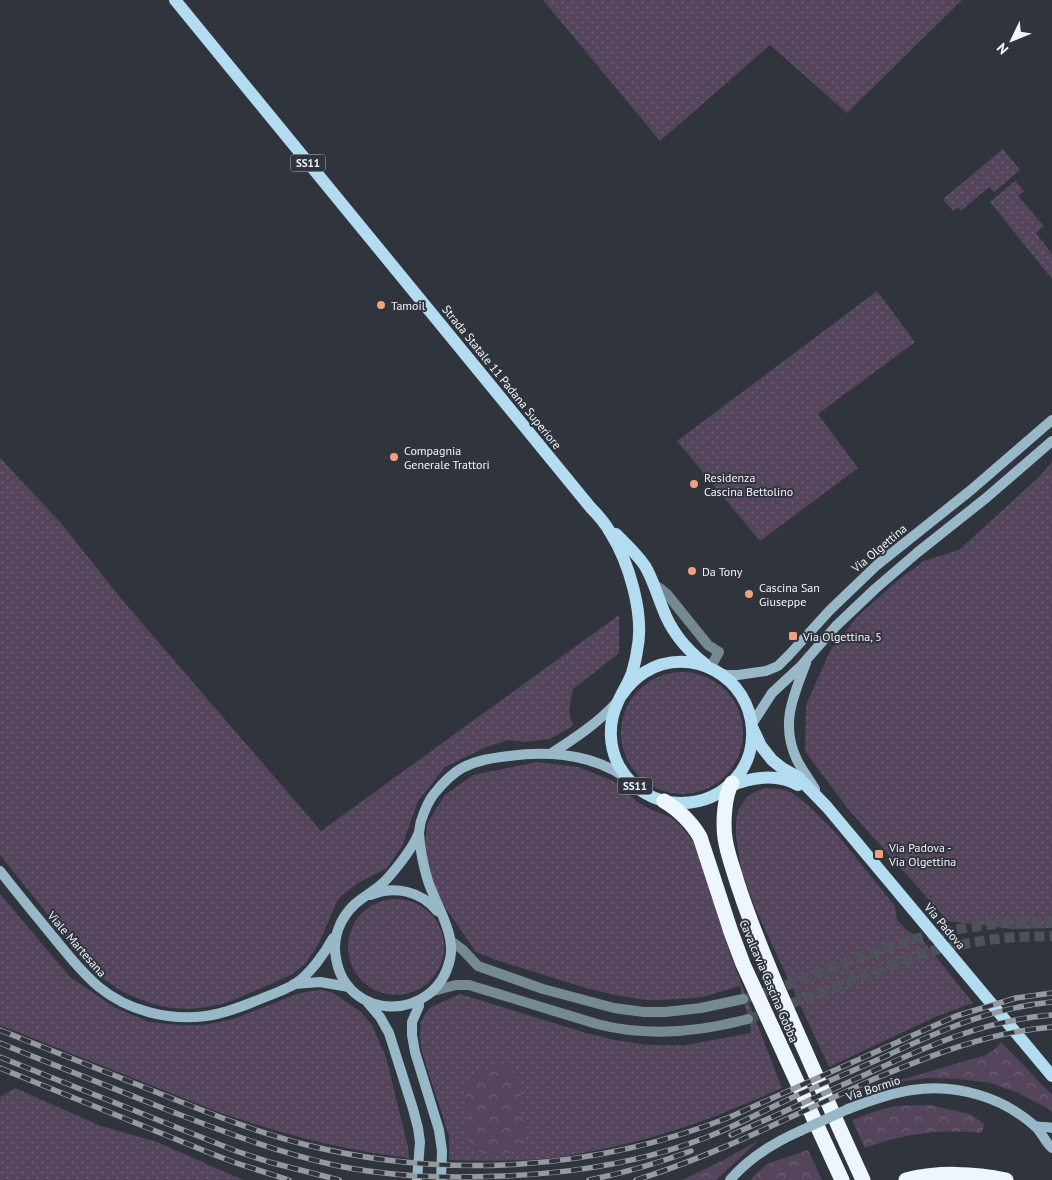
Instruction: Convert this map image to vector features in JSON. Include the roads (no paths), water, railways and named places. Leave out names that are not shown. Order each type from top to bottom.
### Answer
[{"type":"highway","name":"Cavalcavia Cascina Gobba","points":[[729,786],[724,821],[725,836],[744,903],[772,974],[864,1180]]},
{"type":"highway","name":"Cavalcavia Cascina Gobba","points":[[664,801],[684,817],[700,837],[743,964],[840,1177]]},
{"type":"highway","points":[[906,1180],[923,1176],[960,1175],[1006,1180]]},
{"type":"main road","name":"Strada Statale 11 Padana Superiore","points":[[175,0],[610,532],[620,550],[632,584],[638,610],[639,634],[638,649],[631,674],[616,705],[611,725],[612,745],[618,764],[630,781],[646,794],[664,801],[692,803],[710,798],[729,786],[743,768],[750,752],[752,724],[748,707],[734,684],[698,658],[678,636],[664,614],[648,572],[641,561],[598,517]]},
{"type":"main road","name":"Via Olgettina","points":[[715,670],[726,675],[738,675],[766,671],[778,666],[830,610],[877,565],[975,486],[1052,420]]},
{"type":"main road","points":[[752,724],[772,693],[809,657],[849,613],[891,574],[986,498],[1052,441]]},
{"type":"main road","points":[[809,657],[791,703],[788,716],[789,733],[799,764],[827,807]]},
{"type":"main road","name":"Strada Statale 11 Padana Superiore","points":[[621,696],[635,679],[645,672],[666,663],[688,662],[715,670]]},
{"type":"main road","points":[[552,753],[596,722],[621,696]]},
{"type":"main road","name":"Via Padova","points":[[752,724],[761,746],[772,760],[782,768],[798,776],[827,807],[1052,1076]]},
{"type":"main road","points":[[418,1180],[419,1137],[416,1121],[408,1090],[386,1026],[375,1010],[349,987],[341,974],[336,960],[335,945],[342,919],[355,904],[385,882],[398,866],[419,833],[423,816],[432,797],[444,783],[460,770],[475,762],[491,758],[552,753],[586,759],[610,768],[630,781]]},
{"type":"main road","name":"Via Padova","points":[[729,786],[753,780],[776,778],[792,782],[815,795]]},
{"type":"main road","points":[[419,833],[426,874],[442,918]]},
{"type":"main road","name":"Viale Martesana","points":[[0,872],[80,969],[103,990],[134,1008],[162,1016],[184,1018],[230,1011],[294,984],[305,975],[327,949],[338,930]]},
{"type":"main road","points":[[362,998],[379,1005],[392,1007],[419,1001],[433,991],[441,982],[447,971],[451,955],[451,941],[447,927],[428,901],[399,890],[386,890],[365,897]]},
{"type":"main road","name":"Viale Martesana","points":[[294,984],[320,982],[349,987]]},
{"type":"main road","points":[[419,1001],[419,1006],[412,1022],[412,1035],[441,1136],[441,1180]]},
{"type":"main road","name":"Via Bormio","points":[[730,1180],[760,1152],[784,1138],[882,1096],[924,1087],[964,1090],[1012,1108],[1035,1126],[1052,1148]]},
{"type":"main road","points":[[1035,1126],[1039,1128],[1046,1126],[1052,1128]]},
{"type":"street","points":[[653,584],[667,594],[708,645],[719,652],[715,670]]},
{"type":"street","points":[[451,941],[463,950],[478,966],[543,989],[614,1008],[644,1012],[666,1012],[702,1008],[743,999]]},
{"type":"street","points":[[433,991],[456,985],[469,985],[597,1024],[637,1031],[658,1032],[718,1026],[748,1019]]},
{"type":"tunnel","points":[[743,999],[762,994],[910,940],[987,925],[1052,922]]},
{"type":"tunnel","points":[[748,1019],[927,952],[988,940],[1052,936]]},
{"type":"railway","points":[[0,1030],[212,1114],[268,1134],[307,1145],[360,1156],[413,1163],[521,1164],[627,1149],[679,1135],[730,1117],[956,1016],[1016,998],[1052,993]]},
{"type":"railway","points":[[0,1043],[221,1130],[311,1159],[354,1169],[417,1176],[495,1176],[572,1170],[610,1164],[686,1145],[722,1131],[811,1089],[945,1030],[1008,1009],[1052,1002]]},
{"type":"railway","points":[[731,1135],[937,1043],[1004,1022],[1052,1015]]},
{"type":"railway","points":[[636,1180],[727,1146],[917,1061],[983,1039],[1052,1027]]},
{"type":"railway","points":[[0,1057],[236,1151],[269,1162],[339,1180]]},
{"type":"railway","points":[[0,1068],[233,1162],[289,1180]]},
{"type":"railway","points":[[589,1180],[666,1160],[691,1151]]},
{"type":"place","name":"Tamoil","points":[[381,305]]},
{"type":"place","name":"Compagnia Generale Trattori","points":[[394,457]]},
{"type":"place","name":"Residenza Cascina Bettolino","points":[[694,484]]},
{"type":"place","name":"Da Tony","points":[[692,571]]},
{"type":"place","name":"Cascina San Giuseppe","points":[[749,594]]},
{"type":"place","name":"Via Olgettina, 5","points":[[793,636]]},
{"type":"place","name":"Via Padova - Via Olgettina","points":[[879,854]]}]
